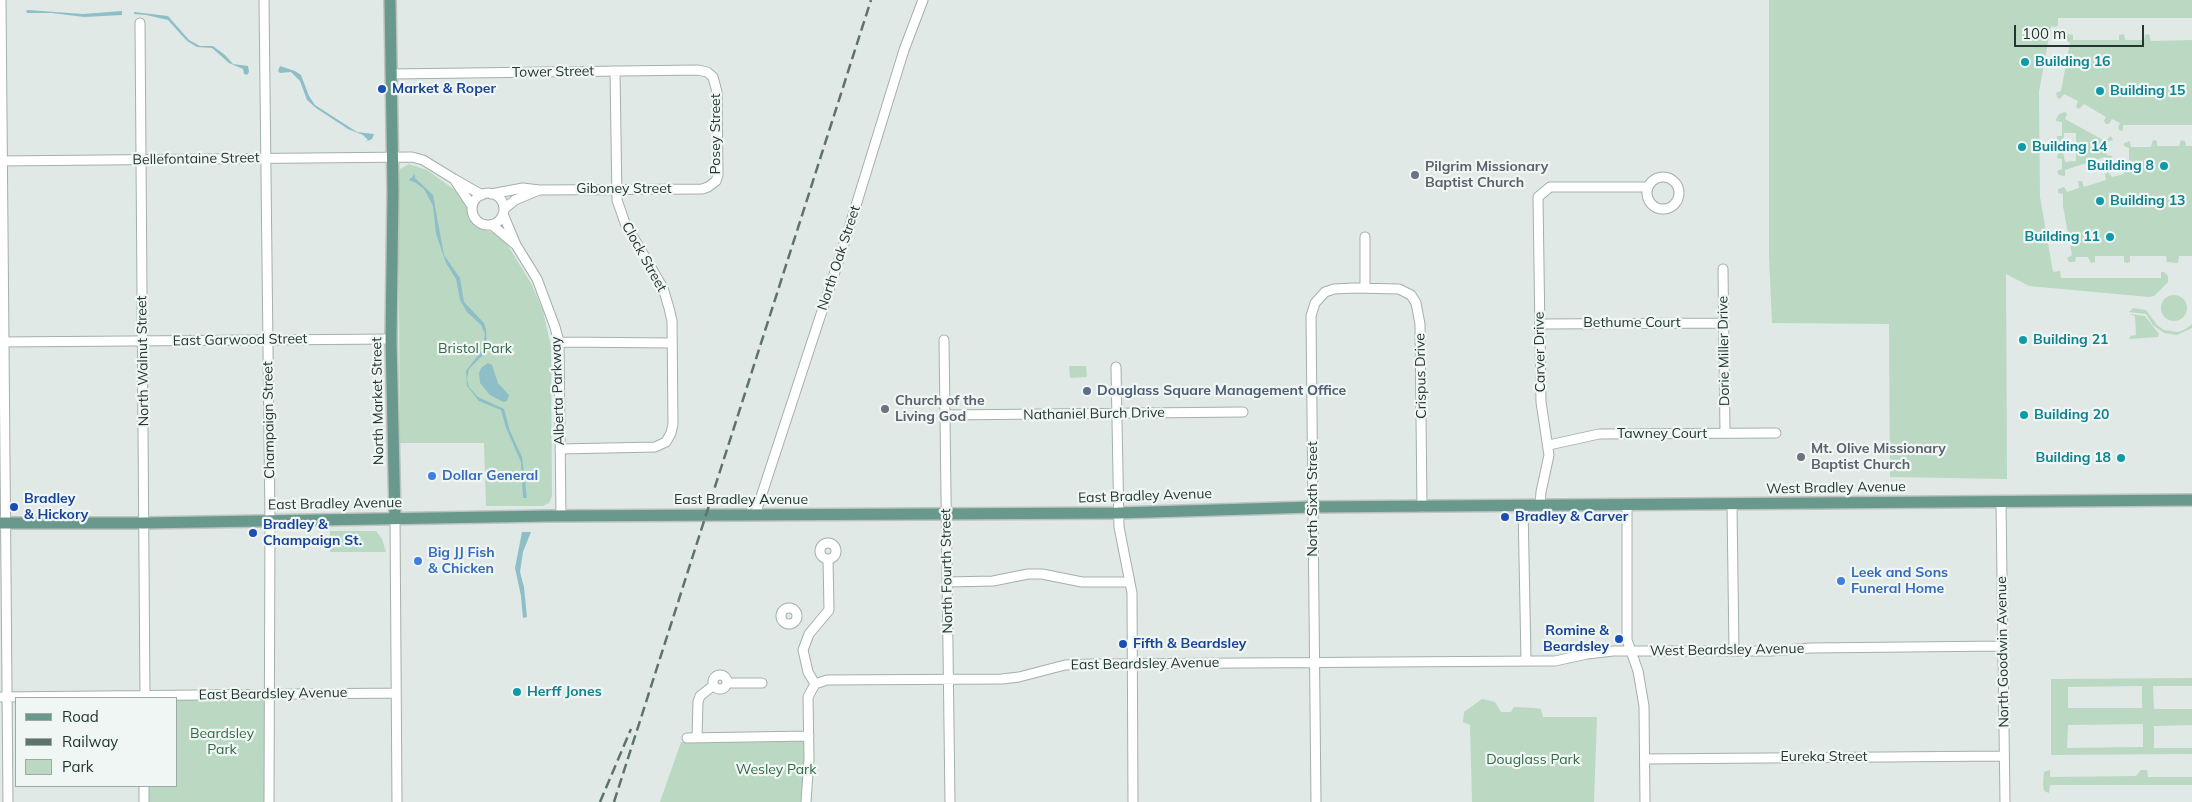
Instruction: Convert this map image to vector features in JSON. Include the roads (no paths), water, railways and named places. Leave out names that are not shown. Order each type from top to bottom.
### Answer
[{"type":"main road","name":"North Market Street","points":[[390,0],[392,157],[391,339],[395,518]]},
{"type":"main road","name":"West Bradley Avenue","points":[[1481,506],[2192,500]]},
{"type":"main road","name":"East Bradley Avenue","points":[[3,523],[144,523],[561,516],[1118,513],[1481,506]]},
{"type":"street","points":[[1,0],[4,697],[8,802]]},
{"type":"street","name":"North Oak Street","points":[[755,515],[867,173],[904,50],[923,0]]},
{"type":"street","name":"Champaign Street","points":[[264,1],[270,521],[269,802]]},
{"type":"street","name":"North Walnut Street","points":[[140,23],[145,697]]},
{"type":"street","name":"Tower Street","points":[[391,74],[698,70],[706,72],[713,77]]},
{"type":"street","name":"Clock Street","points":[[560,449],[655,447],[666,442],[673,424],[672,321],[663,288],[621,214],[617,200],[615,71]]},
{"type":"street","name":"Posey Street","points":[[708,187],[716,181],[718,175],[717,92],[713,77]]},
{"type":"street","points":[[392,157],[412,157],[423,160],[482,195]]},
{"type":"street","name":"Bellefontaine Street","points":[[1,161],[392,157]]},
{"type":"street","points":[[454,179],[472,206],[477,221],[486,225],[492,225],[496,223],[503,212],[500,199],[492,194],[482,195],[477,198],[472,206]]},
{"type":"street","name":"Giboney Street","points":[[492,194],[523,188],[539,190],[616,190],[702,189],[708,187]]},
{"type":"street","name":"Carver Drive","points":[[1540,506],[1542,483],[1548,463],[1549,445],[1540,402],[1538,196],[1550,187],[1647,187]]},
{"type":"street","name":"Giboney Street","points":[[503,212],[514,200],[539,190]]},
{"type":"street","name":"Alberta Parkway","points":[[503,212],[516,245],[537,279],[553,319],[559,342],[561,516]]},
{"type":"street","name":"Alberta Parkway","points":[[492,225],[516,245]]},
{"type":"street","points":[[1365,237],[1365,288]]},
{"type":"street","name":"Dorie Miller Drive","points":[[1723,269],[1725,433]]},
{"type":"street","name":"Crispus Drive","points":[[1365,288],[1390,288],[1406,292],[1416,303],[1419,310],[1422,507]]},
{"type":"street","name":"North Sixth Street","points":[[1316,802],[1311,316],[1315,302],[1325,292],[1334,289],[1365,288]]},
{"type":"street","name":"Bethume Court","points":[[1540,324],[1724,322]]},
{"type":"street","name":"East Garwood Street","points":[[2,342],[391,339]]},
{"type":"street","name":"North Fourth Street","points":[[944,340],[950,802]]},
{"type":"street","points":[[559,342],[672,343]]},
{"type":"street","points":[[1116,367],[1118,513],[1121,547],[1132,593],[1133,802]]},
{"type":"street","name":"Nathaniel Burch Drive","points":[[945,415],[1243,412]]},
{"type":"street","name":"Tawney Court","points":[[1549,445],[1599,434],[1776,432]]},
{"type":"street","name":"North Goodwin Avenue","points":[[2001,502],[2005,802]]},
{"type":"street","points":[[1627,505],[1628,640],[1643,697],[1645,802]]},
{"type":"street","points":[[1732,505],[1734,650]]},
{"type":"street","points":[[1524,506],[1526,660]]},
{"type":"street","name":"North Market Street","points":[[395,518],[396,802]]},
{"type":"street","points":[[806,802],[809,736],[808,697],[815,684],[804,662],[803,650],[809,634],[829,610],[828,559]]},
{"type":"street","points":[[947,582],[993,581],[1028,574],[1042,574],[1082,582],[1129,582]]},
{"type":"street","points":[[796,621],[809,634]]},
{"type":"street","name":"West Beardsley Avenue","points":[[1451,661],[1555,661],[1602,652],[1632,651],[2003,646]]},
{"type":"street","name":"East Beardsley Avenue","points":[[815,684],[827,680],[949,680],[1019,677],[1065,665],[1451,661]]},
{"type":"street","points":[[697,737],[698,702],[700,696],[714,685],[714,678],[720,674],[726,677],[727,684],[762,683]]},
{"type":"street","name":"East Beardsley Avenue","points":[[4,697],[396,693]]},
{"type":"street","points":[[687,738],[809,736]]},
{"type":"street","name":"Eureka Street","points":[[1645,759],[2004,756]]},
{"type":"street","points":[[144,787],[144,802]]},
{"type":"water","points":[[26,11],[83,14],[122,11],[122,15],[84,17],[52,13],[27,13]]},
{"type":"water","points":[[134,12],[168,16],[189,40],[200,46],[213,46],[233,64],[248,66],[249,72],[247,75],[244,74],[243,69],[229,63],[212,48],[197,47],[187,41],[168,20],[134,14]]},
{"type":"water","points":[[280,66],[301,75],[309,96],[315,105],[357,132],[374,134],[372,139],[365,142],[368,140],[363,135],[348,129],[316,108],[307,100],[300,81],[291,72],[280,73],[278,71]]},
{"type":"water","points":[[415,174],[415,178],[433,195],[444,255],[460,278],[464,302],[484,323],[486,329],[487,351],[469,369],[467,379],[469,387],[478,397],[504,409],[510,431],[522,457],[527,498],[523,498],[521,462],[506,428],[501,410],[479,401],[467,386],[466,371],[482,350],[485,334],[481,325],[467,312],[460,300],[456,279],[446,263],[436,234],[433,206],[424,189],[409,180]]},
{"type":"water","points":[[488,363],[492,365],[498,383],[509,395],[507,401],[503,402],[490,395],[480,383],[479,373],[481,368]]},
{"type":"water","points":[[522,532],[531,532],[523,552],[520,572],[524,587],[527,617],[523,618],[521,596],[515,568]]},
{"type":"railway","points":[[614,802],[871,0]]},
{"type":"railway","points":[[600,802],[631,729]]},
{"type":"place","name":"Building 16","points":[[2025,62]]},
{"type":"place","name":"Market & Roper","points":[[382,89]]},
{"type":"place","name":"Building 15","points":[[2100,91]]},
{"type":"place","name":"Building 14","points":[[2022,147]]},
{"type":"place","name":"Building 8","points":[[2164,166]]},
{"type":"place","name":"Pilgrim Missionary Baptist Church","points":[[1415,175]]},
{"type":"place","name":"Building 13","points":[[2100,201]]},
{"type":"place","name":"Building 11","points":[[2110,237]]},
{"type":"place","name":"Building 21","points":[[2023,340]]},
{"type":"place","name":"Douglass Square Management Office","points":[[1087,391]]},
{"type":"place","name":"Church of the Living God","points":[[885,409]]},
{"type":"place","name":"Building 20","points":[[2024,415]]},
{"type":"place","name":"Mt. Olive Missionary Baptist Church","points":[[1801,457]]},
{"type":"place","name":"Building 18","points":[[2121,458]]},
{"type":"place","name":"Dollar General","points":[[432,476]]},
{"type":"place","name":"Bradley & Hickory","points":[[14,507]]},
{"type":"place","name":"Bradley & Carver","points":[[1505,517]]},
{"type":"place","name":"Bradley & Champaign St.","points":[[253,533]]},
{"type":"place","name":"Big JJ Fish & Chicken","points":[[418,561]]},
{"type":"place","name":"Leek and Sons Funeral Home","points":[[1841,581]]},
{"type":"place","name":"Romine & Beardsley","points":[[1619,639]]},
{"type":"place","name":"Fifth & Beardsley","points":[[1123,644]]},
{"type":"place","name":"Herff Jones","points":[[517,692]]},
{"type":"park label","name":"Bristol Park","points":[[475,349]]},
{"type":"park label","name":"Beardsley Park","points":[[222,742]]},
{"type":"park label","name":"Douglass Park","points":[[1533,760]]},
{"type":"park label","name":"Wesley Park","points":[[776,770]]}]
